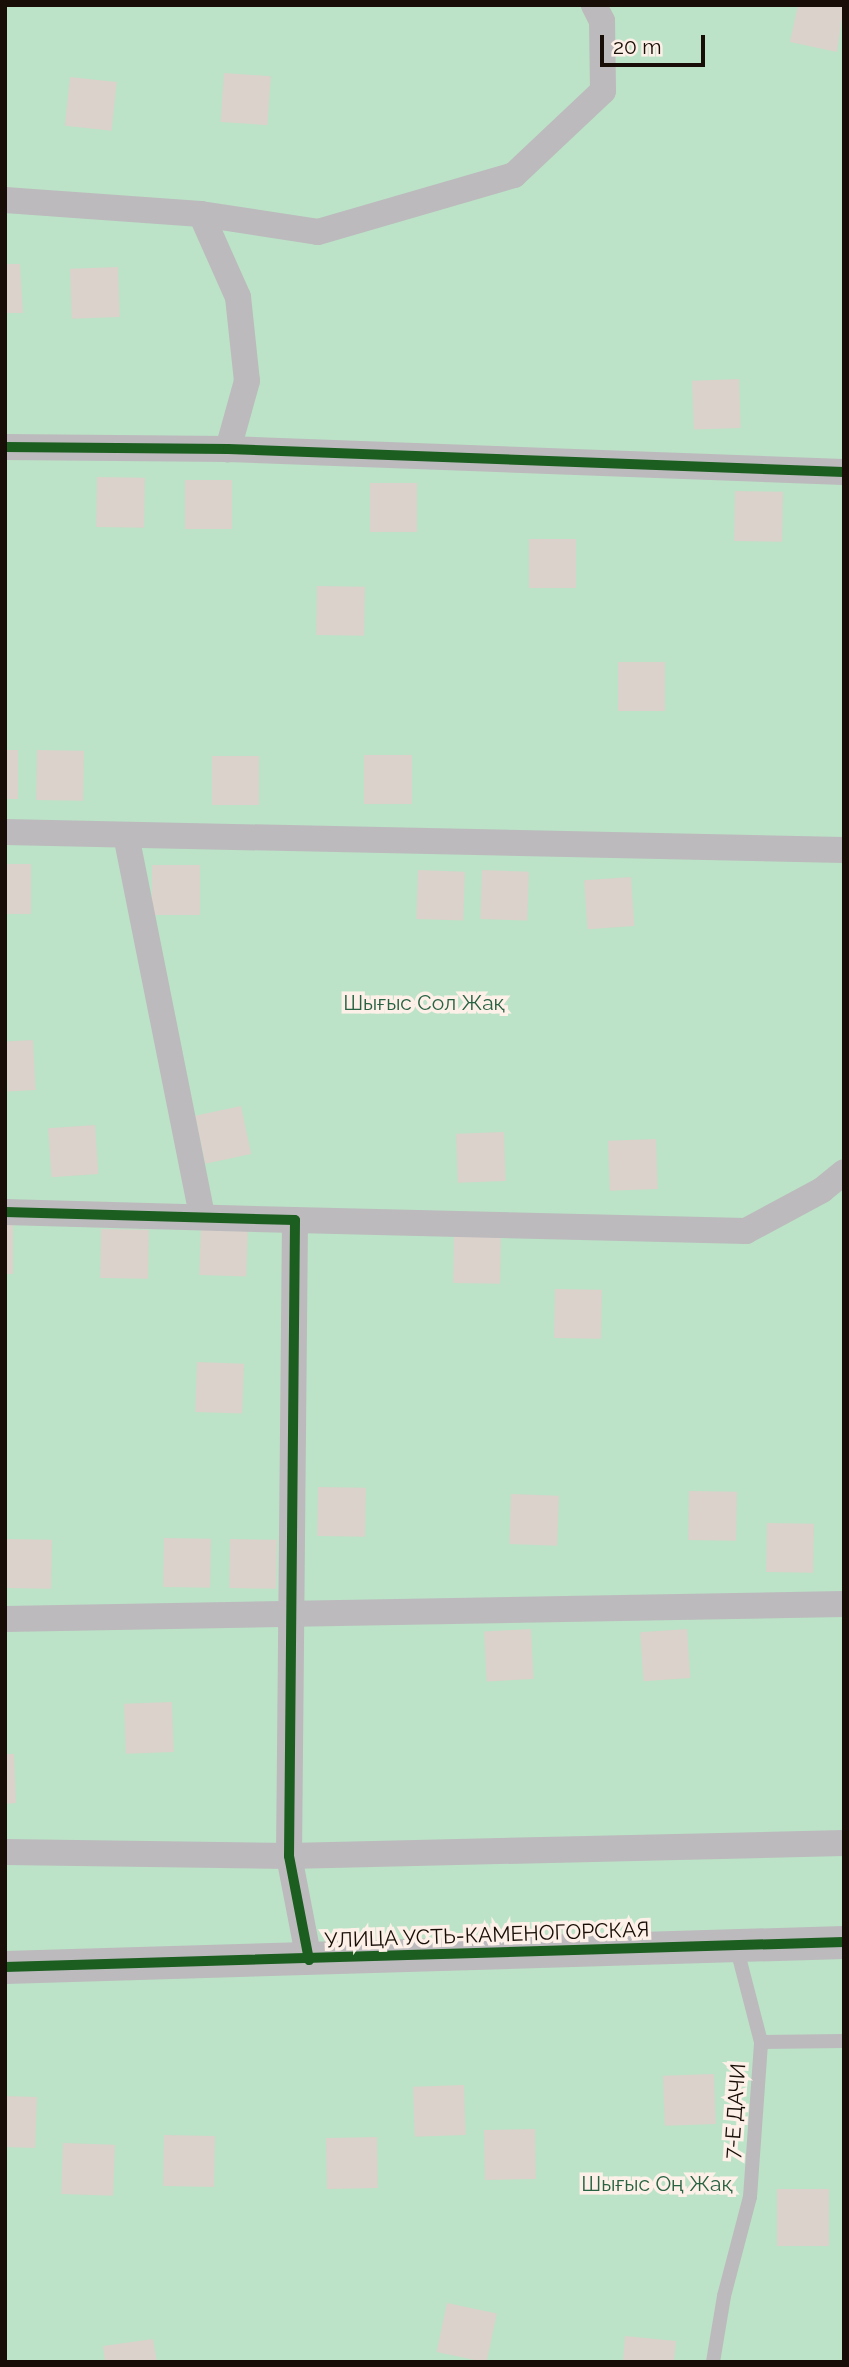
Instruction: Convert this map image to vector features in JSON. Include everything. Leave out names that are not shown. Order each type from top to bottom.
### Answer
[{"type":"street","points":[[5,200],[201,214],[318,232],[514,175],[603,91],[603,21],[594,5]]},
{"type":"street","points":[[201,214],[238,297],[247,381],[229,449]]},
{"type":"street","points":[[5,447],[229,449],[844,472]]},
{"type":"street","points":[[5,832],[844,850]]},
{"type":"street","points":[[126,835],[202,1216]]},
{"type":"street","points":[[5,1212],[746,1231],[822,1190],[844,1172]]},
{"type":"street","points":[[295,1220],[289,1856],[309,1960]]},
{"type":"street","points":[[5,1619],[291,1616],[844,1604]]},
{"type":"street","points":[[5,1852],[289,1856],[844,1843]]},
{"type":"street","name":"УЛИЦА УСТЬ-КАМЕНОГОРСКАЯ","points":[[5,1967],[844,1942]]},
{"type":"lane","name":"7-Е ДАЧИ","points":[[713,2362],[724,2296],[750,2197],[761,2042],[736,1945]]},
{"type":"lane","points":[[761,2042],[844,2041]]},
{"type":"green space","name":"Шығыс Сол Жақ","points":[[5,5],[844,5],[844,2362],[5,2362]]},
{"type":"building","points":[[798,5],[844,5],[837,52],[790,42]]},
{"type":"building","points":[[224,73],[271,76],[267,125],[221,122]]},
{"type":"building","points":[[70,77],[117,82],[112,131],[65,126]]},
{"type":"building","points":[[5,264],[20,264],[23,313],[5,313]]},
{"type":"building","points":[[118,267],[120,317],[72,319],[70,269]]},
{"type":"building","points":[[739,379],[741,428],[694,430],[692,381]]},
{"type":"building","points":[[97,477],[145,478],[144,528],[96,527]]},
{"type":"building","points":[[185,480],[232,480],[232,529],[185,529]]},
{"type":"building","points":[[370,483],[417,483],[417,532],[370,532]]},
{"type":"building","points":[[735,491],[783,492],[782,542],[734,541]]},
{"type":"building","points":[[529,539],[576,539],[576,588],[529,588]]},
{"type":"building","points":[[317,586],[365,587],[364,636],[316,635]]},
{"type":"building","points":[[618,662],[665,662],[665,711],[618,711]]},
{"type":"building","points":[[5,750],[18,750],[18,799],[5,799]]},
{"type":"building","points":[[37,750],[84,751],[83,801],[36,800]]},
{"type":"building","points":[[364,755],[412,755],[412,804],[364,804]]},
{"type":"building","points":[[212,756],[259,756],[259,805],[212,805]]},
{"type":"building","points":[[5,864],[31,864],[31,914],[5,914]]},
{"type":"building","points":[[152,865],[200,865],[200,915],[152,915]]},
{"type":"building","points":[[418,870],[465,872],[463,921],[416,919]]},
{"type":"building","points":[[482,870],[529,872],[527,921],[480,919]]},
{"type":"building","points":[[631,877],[634,926],[588,929],[584,880]]},
{"type":"building","points":[[33,1040],[36,1090],[8,1091],[5,1041]]},
{"type":"building","points":[[241,1106],[251,1154],[205,1164],[195,1116]]},
{"type":"building","points":[[95,1125],[98,1174],[52,1177],[48,1128]]},
{"type":"building","points":[[504,1132],[506,1181],[458,1183],[456,1134]]},
{"type":"building","points":[[656,1139],[658,1189],[610,1191],[608,1141]]},
{"type":"building","points":[[5,1225],[13,1225],[13,1274],[5,1274]]},
{"type":"building","points":[[201,1225],[248,1227],[246,1277],[199,1275]]},
{"type":"building","points":[[101,1229],[149,1230],[148,1279],[100,1278]]},
{"type":"building","points":[[454,1233],[501,1234],[500,1284],[453,1283]]},
{"type":"building","points":[[555,1289],[602,1290],[601,1339],[554,1338]]},
{"type":"building","points":[[197,1362],[244,1364],[242,1414],[195,1412]]},
{"type":"building","points":[[318,1487],[366,1488],[365,1537],[317,1536]]},
{"type":"building","points":[[689,1491],[737,1492],[736,1541],[688,1540]]},
{"type":"building","points":[[511,1494],[559,1496],[557,1546],[509,1544]]},
{"type":"building","points":[[767,1523],[814,1524],[813,1573],[766,1572]]},
{"type":"building","points":[[164,1538],[211,1539],[210,1588],[163,1587]]},
{"type":"building","points":[[5,1539],[52,1540],[51,1589],[5,1588]]},
{"type":"building","points":[[230,1539],[277,1540],[276,1589],[229,1588]]},
{"type":"building","points":[[531,1629],[534,1679],[487,1681],[484,1631]]},
{"type":"building","points":[[687,1629],[690,1678],[644,1681],[640,1632]]},
{"type":"building","points":[[172,1702],[174,1752],[126,1754],[124,1704]]},
{"type":"building","points":[[5,1754],[14,1754],[16,1803],[5,1804]]},
{"type":"building","points":[[714,2074],[716,2124],[665,2126],[663,2076]]},
{"type":"building","points":[[464,2085],[466,2135],[415,2137],[413,2087]]},
{"type":"building","points":[[5,2096],[37,2097],[35,2148],[5,2147]]},
{"type":"building","points":[[535,2129],[536,2179],[485,2180],[484,2130]]},
{"type":"building","points":[[164,2135],[215,2136],[214,2187],[163,2186]]},
{"type":"building","points":[[377,2137],[378,2188],[327,2189],[326,2138]]},
{"type":"building","points":[[63,2143],[115,2145],[113,2196],[61,2194]]},
{"type":"building","points":[[777,2189],[829,2189],[829,2246],[777,2246]]},
{"type":"building","points":[[447,2303],[497,2314],[487,2362],[437,2352]]},
{"type":"building","points":[[625,2336],[676,2341],[674,2362],[623,2362]]},
{"type":"building","points":[[153,2339],[157,2362],[105,2362],[103,2346]]},
{"type":"cycle path","points":[[5,447],[228,449],[844,472]]},
{"type":"cycle path","points":[[5,1212],[295,1220],[289,1856],[309,1960]]},
{"type":"cycle path","points":[[5,1967],[844,1942]]},
{"type":"park label","name":"Шығыс Оң Жақ","points":[[657,2184]]}]
